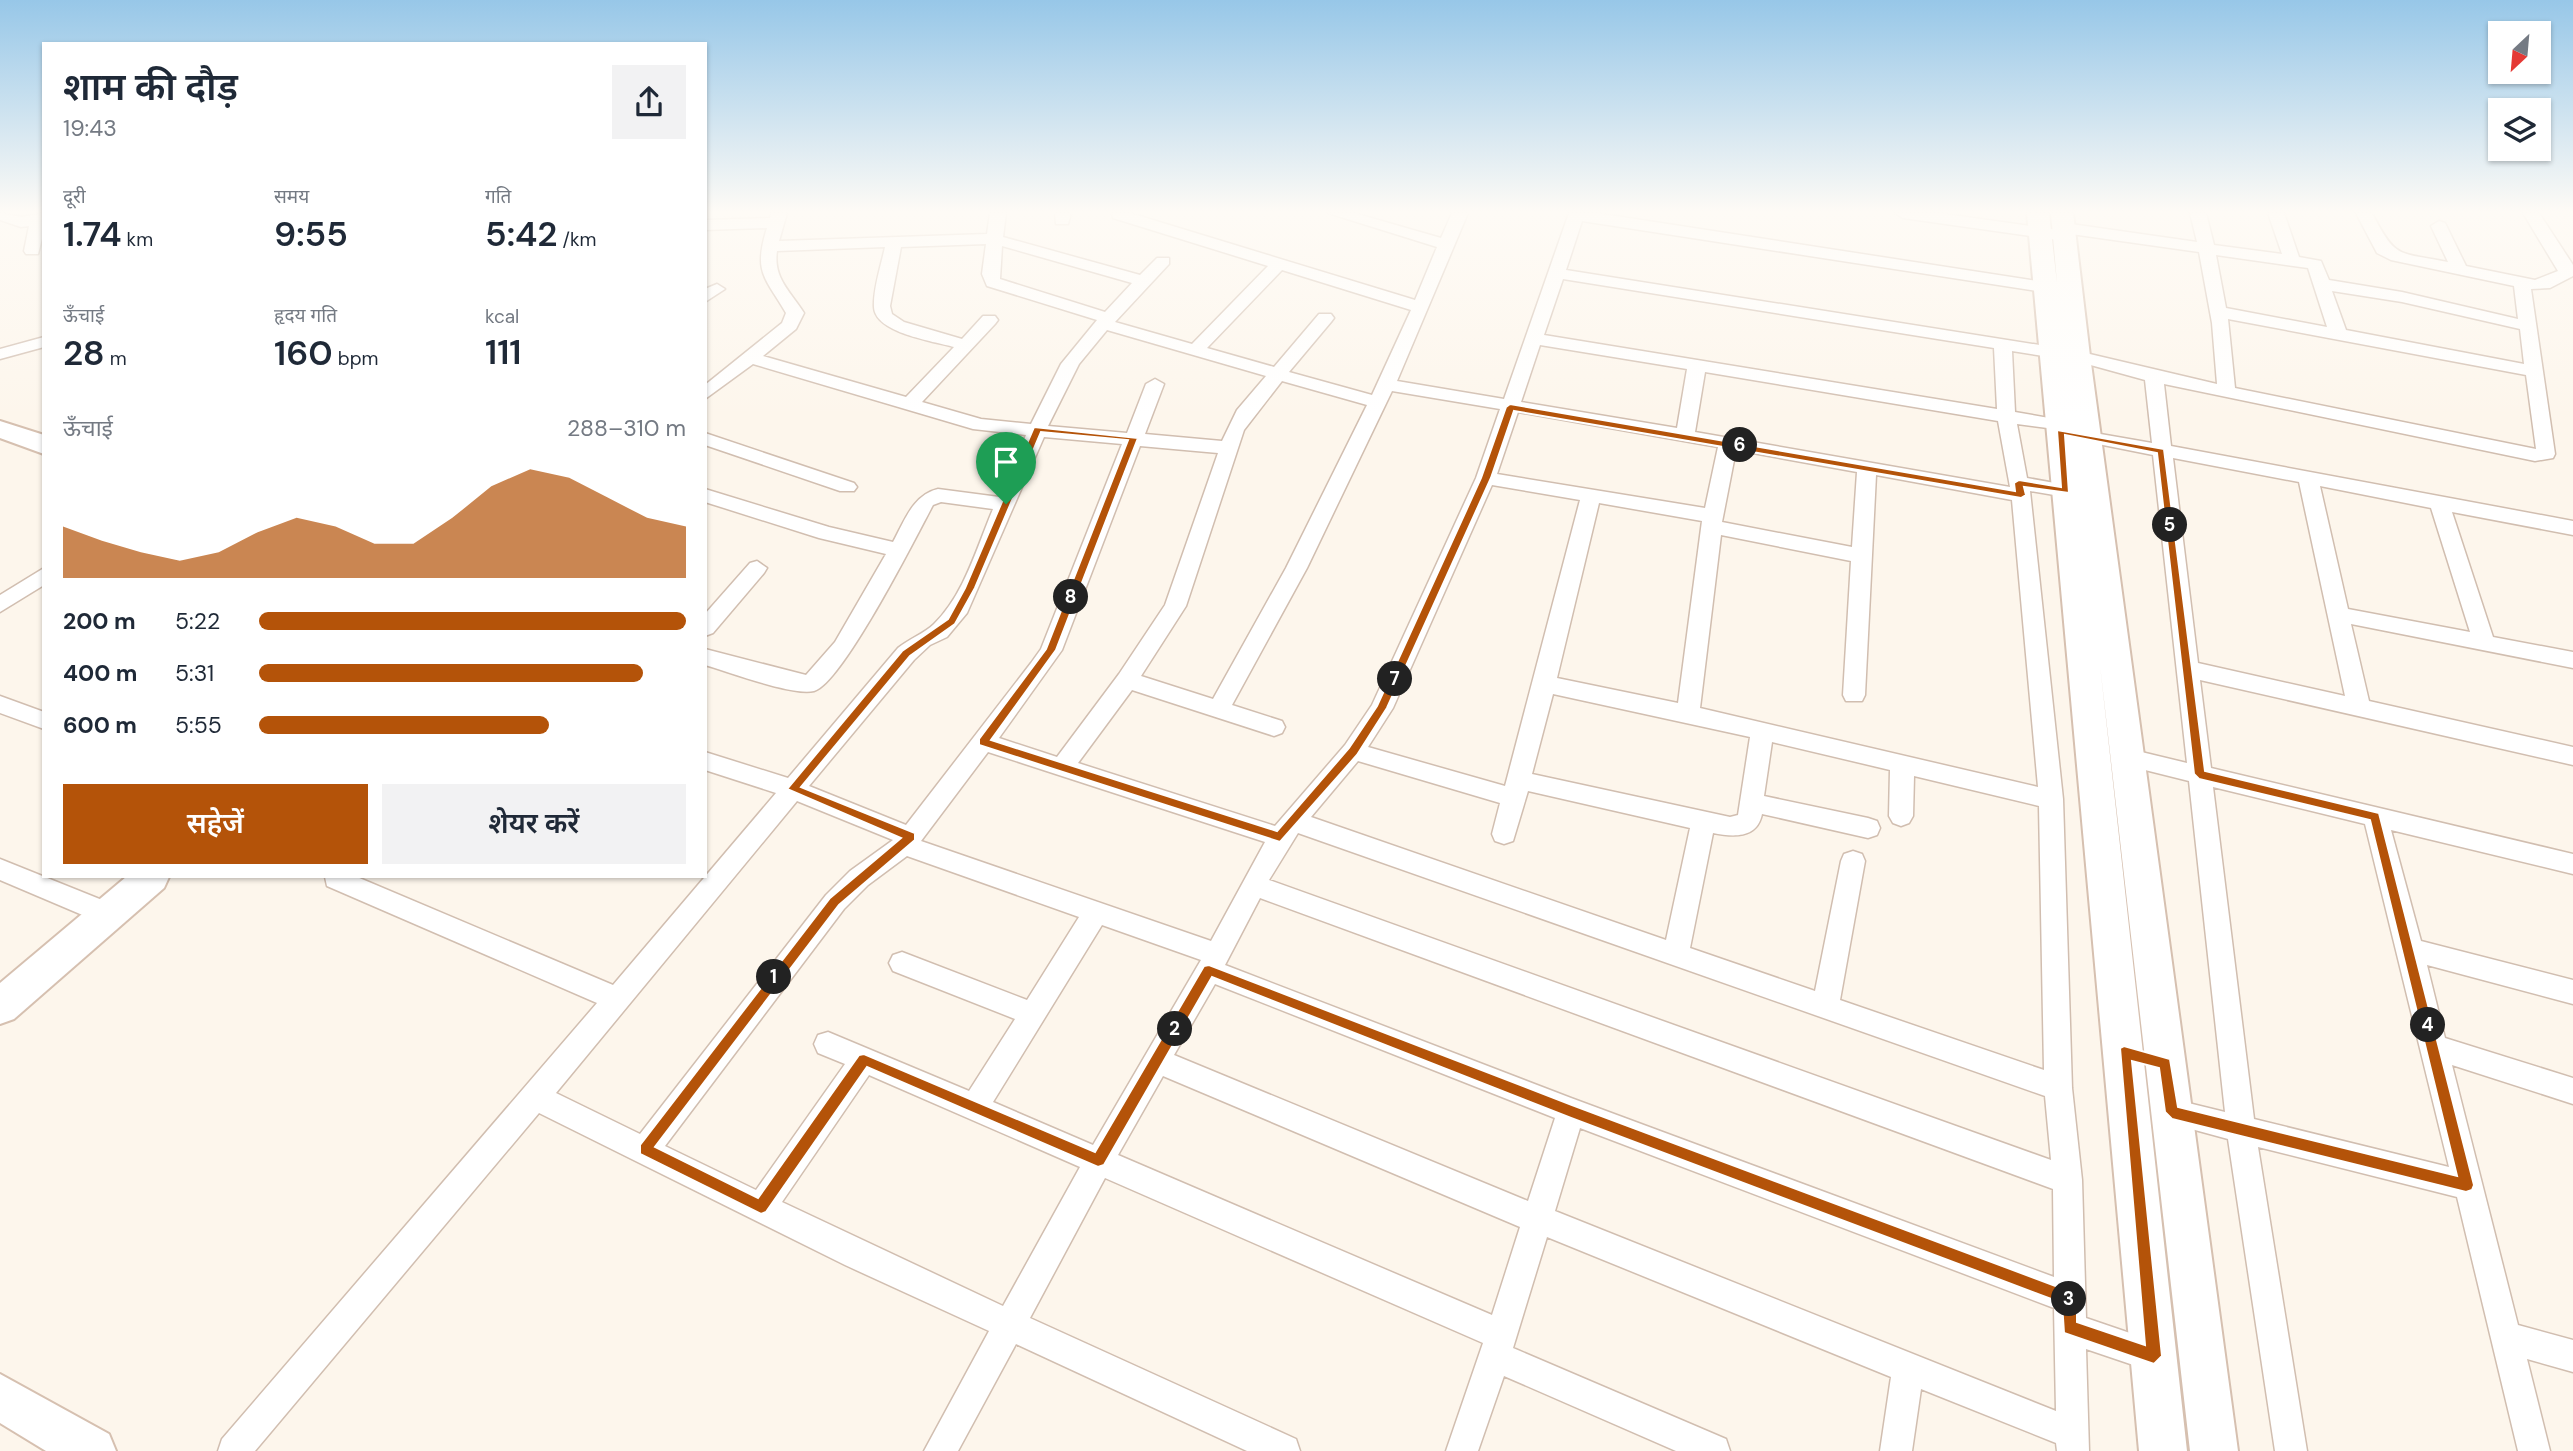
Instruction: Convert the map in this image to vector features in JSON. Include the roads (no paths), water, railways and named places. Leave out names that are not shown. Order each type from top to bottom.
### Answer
[{"type":"street","points":[[707,392],[790,325],[795,313],[772,281]]},
{"type":"street","points":[[887,281],[882,306],[884,316],[898,326],[965,345]]},
{"type":"street","points":[[993,281],[1195,351],[1276,374],[1381,393],[1510,407],[1867,468],[2020,489],[2066,491]]},
{"type":"street","points":[[234,1451],[536,1097],[617,999],[711,876],[793,789],[906,654],[952,621],[970,588],[1037,429],[1070,364],[1142,281]]},
{"type":"street","points":[[1195,351],[1263,281]]},
{"type":"street","points":[[1334,281],[1421,307]]},
{"type":"street","points":[[1218,709],[1273,617],[1381,393],[1431,281]]},
{"type":"street","points":[[940,1451],[1253,885],[1287,829],[1353,751],[1382,708],[1486,478],[1553,281]]},
{"type":"street","points":[[1605,281],[2064,354],[2154,377],[2535,455],[2546,454],[2522,283]]},
{"type":"street","points":[[2010,281],[2044,286]]},
{"type":"street","points":[[2045,281],[2044,286],[2064,354]]},
{"type":"street","points":[[2058,281],[2069,431],[2099,645],[2124,1052],[2162,1432],[2213,1440],[2129,758],[2099,645],[2066,491],[2069,431]]},
{"type":"street","points":[[2214,281],[2220,312],[2226,391]]},
{"type":"street","points":[[2322,281],[2338,333]]},
{"type":"street","points":[[2511,281],[2544,284],[2551,281]]},
{"type":"street","points":[[2323,284],[2393,295],[2528,326]]},
{"type":"street","points":[[2220,312],[2534,371]]},
{"type":"street","points":[[1062,767],[1127,680],[1175,606],[1229,449],[1244,414],[1325,318]]},
{"type":"street","points":[[908,405],[989,320]]},
{"type":"street","points":[[1534,339],[2006,416],[2161,451],[2573,528]]},
{"type":"street","points":[[0,354],[42,343]]},
{"type":"street","points":[[1157,1061],[1908,1369],[2072,1442],[2067,1180],[2058,1088],[2051,799],[2020,489],[2006,416],[2003,343]]},
{"type":"street","points":[[752,358],[980,425],[1229,449]]},
{"type":"street","points":[[1685,436],[1697,364]]},
{"type":"street","points":[[2154,377],[2241,1130],[2291,1451]]},
{"type":"street","points":[[645,1150],[835,902],[859,878],[907,841],[1051,650],[1155,384]]},
{"type":"street","points":[[0,429],[40,440]]},
{"type":"street","points":[[707,440],[847,487]]},
{"type":"street","points":[[1688,714],[1712,521],[1728,443]]},
{"type":"street","points":[[1854,695],[1867,468]]},
{"type":"street","points":[[1486,478],[1712,521],[1862,556]]},
{"type":"street","points":[[2308,478],[2359,708]]},
{"type":"street","points":[[707,496],[827,533],[900,551]]},
{"type":"street","points":[[1504,834],[1545,684],[1591,496]]},
{"type":"street","points":[[707,658],[800,684],[812,683],[843,647],[931,497],[1006,504]]},
{"type":"street","points":[[2439,503],[2484,642]]},
{"type":"street","points":[[707,626],[757,568]]},
{"type":"street","points":[[0,605],[40,582]]},
{"type":"street","points":[[2337,614],[2573,660]]},
{"type":"street","points":[[2188,669],[2573,756]]},
{"type":"street","points":[[1127,680],[1274,727]]},
{"type":"street","points":[[1545,684],[1688,714],[2051,799]]},
{"type":"street","points":[[0,704],[42,720]]},
{"type":"street","points":[[1353,751],[1516,789],[1741,827],[1749,819],[1762,731]]},
{"type":"street","points":[[983,742],[1062,767],[1287,829],[1676,955],[2058,1088]]},
{"type":"street","points":[[2129,758],[2573,864]]},
{"type":"street","points":[[707,762],[793,789],[907,841],[1096,912],[1571,1111],[2069,1313],[2154,1356]]},
{"type":"street","points":[[1901,816],[1902,765]]},
{"type":"street","points":[[1751,802],[1868,828]]},
{"type":"street","points":[[2375,816],[2534,1451]]},
{"type":"street","points":[[1676,955],[1703,821]]},
{"type":"street","points":[[1825,1007],[1853,861]]},
{"type":"street","points":[[0,869],[108,914]]},
{"type":"street","points":[[0,1007],[150,878]]},
{"type":"street","points":[[337,878],[617,999]]},
{"type":"street","points":[[1253,885],[2067,1180]]},
{"type":"street","points":[[975,1107],[1096,912]]},
{"type":"street","points":[[2410,949],[2573,992]]},
{"type":"street","points":[[902,963],[1033,1014]]},
{"type":"street","points":[[828,1044],[1098,1161],[1498,1346],[1714,1451]]},
{"type":"street","points":[[2433,1046],[2573,1091]]},
{"type":"street","points":[[2124,1052],[2166,1064]]},
{"type":"street","points":[[761,1207],[864,1060]]},
{"type":"street","points":[[536,1097],[1010,1326],[1284,1451]]},
{"type":"street","points":[[1462,1451],[1498,1346],[1571,1111]]},
{"type":"street","points":[[2172,1112],[2466,1185]]},
{"type":"street","points":[[2505,1336],[2573,1356]]},
{"type":"street","points":[[1896,1451],[1908,1369]]},
{"type":"street","points":[[0,1397],[92,1451]]}]
